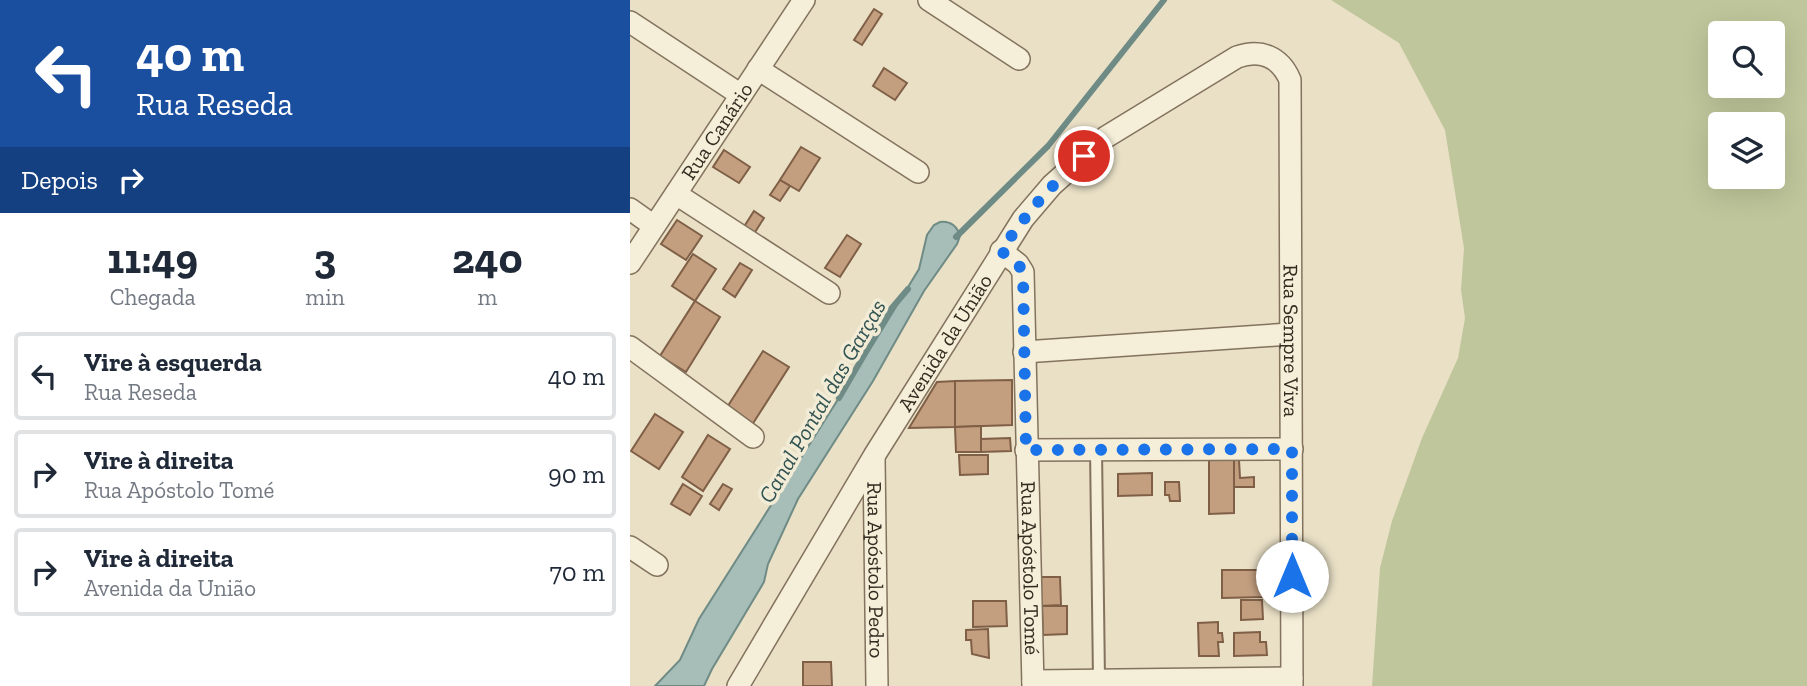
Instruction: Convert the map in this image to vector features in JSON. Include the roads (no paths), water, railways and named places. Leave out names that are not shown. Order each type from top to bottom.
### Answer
[{"type":"street","name":"Rua Canário","points":[[630,263],[804,0]]},
{"type":"street","points":[[929,0],[1019,59]]},
{"type":"street","points":[[630,22],[741,95]]},
{"type":"street","name":"Avenida da União","points":[[738,686],[874,456],[1001,251],[1041,197],[1105,137],[1237,57],[1247,53],[1267,55],[1282,65],[1290,80]]},
{"type":"street","points":[[758,69],[918,172]]},
{"type":"street","name":"Rua Sempre Viva","points":[[1290,80],[1292,682]]},
{"type":"street","points":[[676,194],[830,293]]},
{"type":"street","points":[[630,209],[654,226]]},
{"type":"street","name":"Rua Apóstolo Tomé","points":[[1001,251],[1018,264],[1023,272],[1033,684]]},
{"type":"street","points":[[1024,352],[1290,334]]},
{"type":"street","points":[[630,347],[752,437]]},
{"type":"street","points":[[1026,450],[1292,449]]},
{"type":"street","name":"Rua Apóstolo Pedro","points":[[874,456],[877,686]]},
{"type":"street","points":[[630,547],[657,565]]},
{"type":"street","points":[[1033,684],[1099,680],[1145,684],[1292,682]]},
{"type":"lane","points":[[1096,449],[1099,680]]},
{"type":"water","points":[[940,222],[950,223],[957,229],[960,236],[957,244],[924,291],[873,381],[798,499],[768,564],[764,582],[704,686],[655,686],[680,660],[699,619],[919,269],[927,235],[934,225]]},
{"type":"waterway","name":"Canal Pontal das Garças","points":[[956,237],[1048,146],[1164,0]]},
{"type":"waterway","name":"Canal Pontal das Garças","points":[[839,398],[891,309],[908,289]]}]
